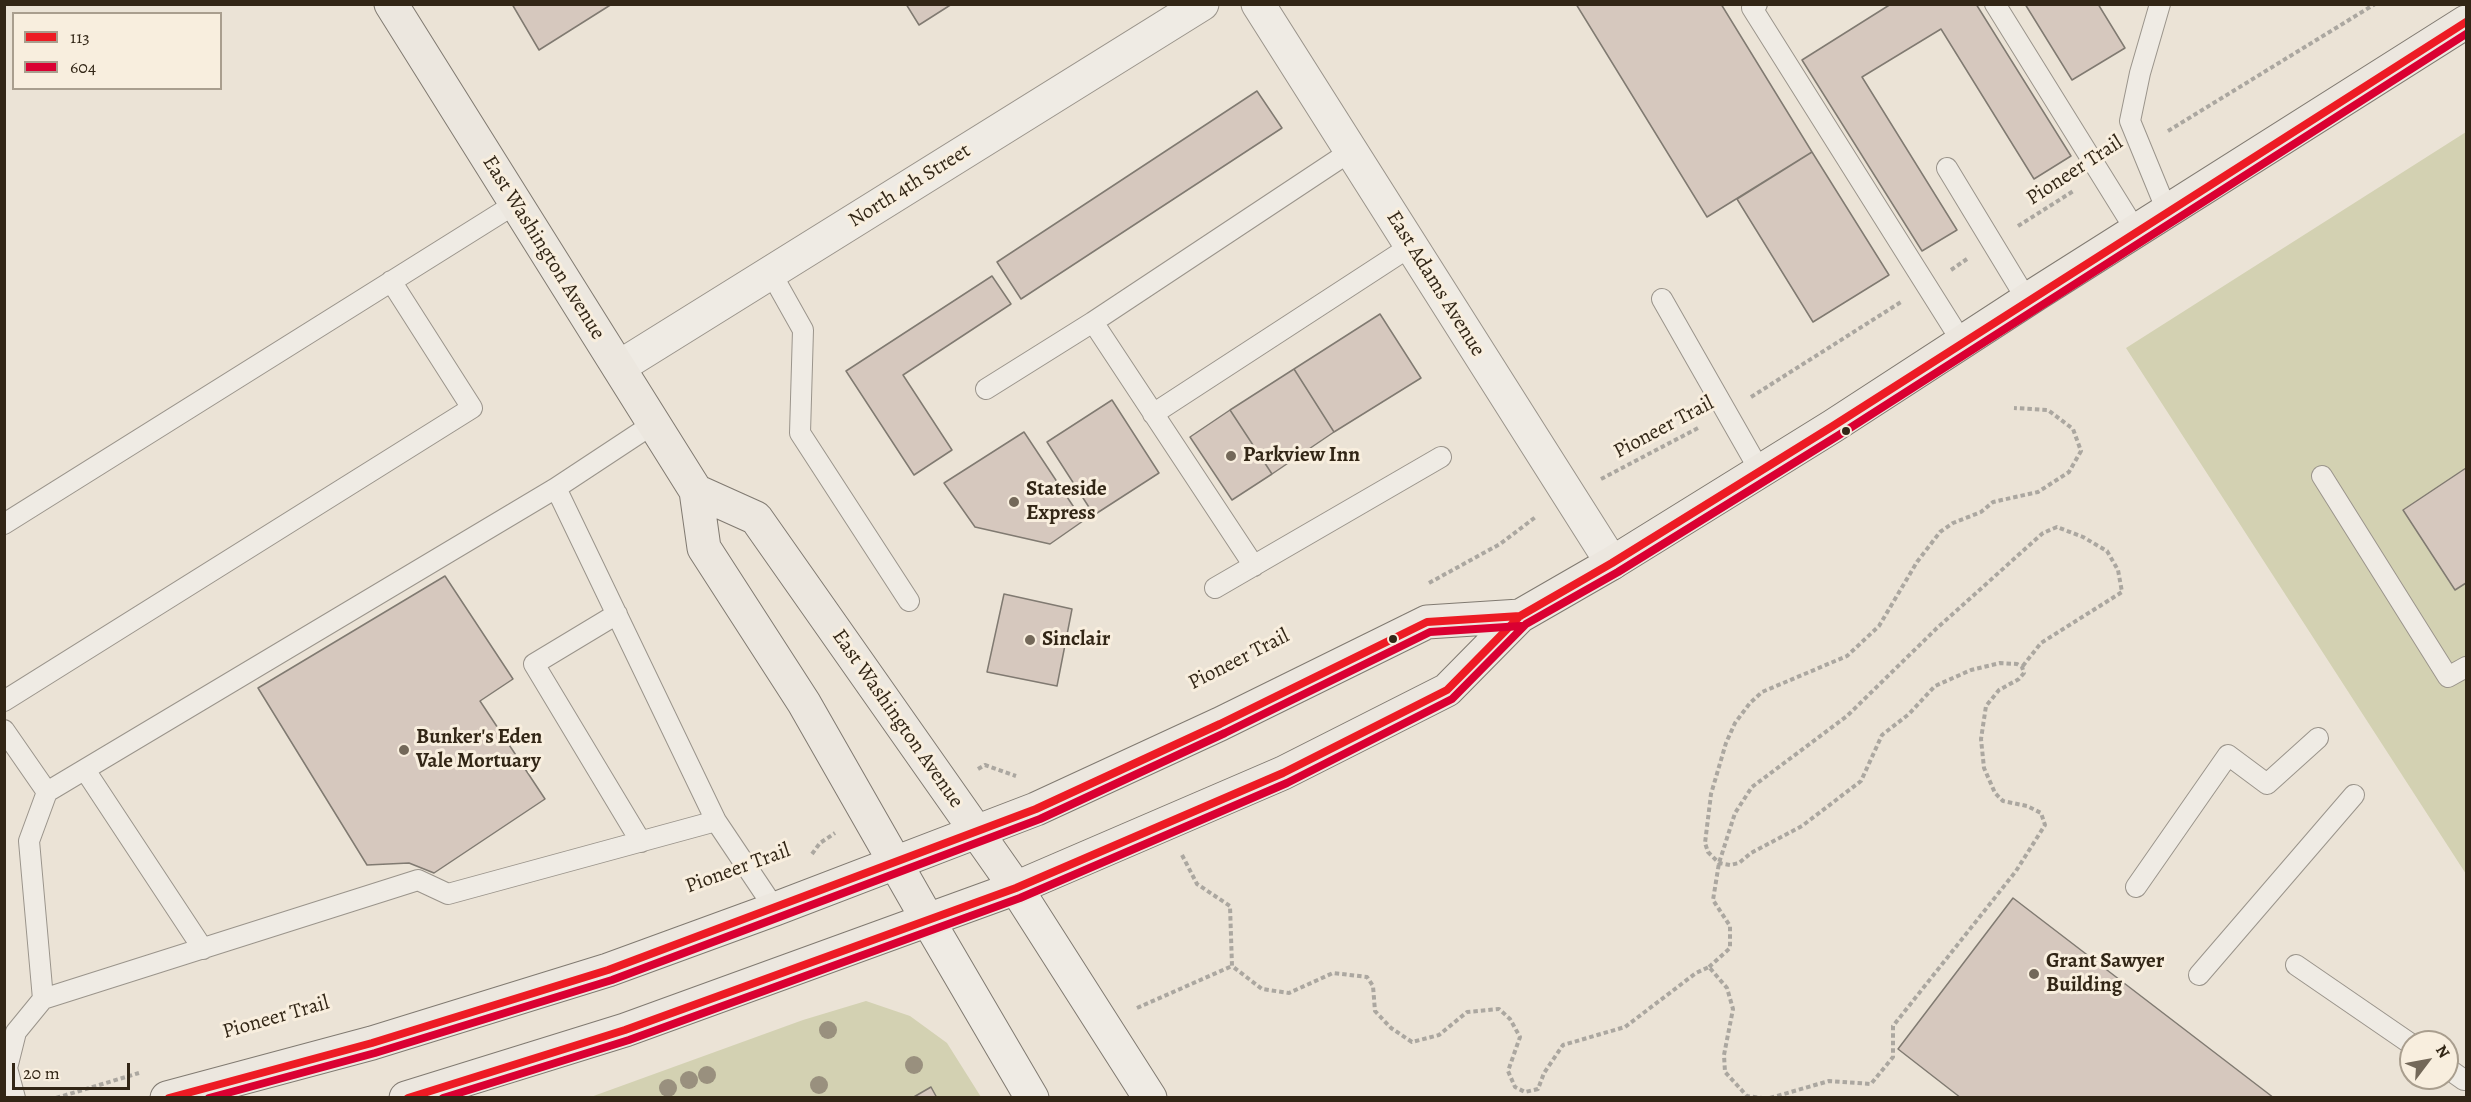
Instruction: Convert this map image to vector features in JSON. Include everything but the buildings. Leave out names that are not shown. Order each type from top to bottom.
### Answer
[{"type":"main road","name":"East Washington Avenue","points":[[391,4],[696,491],[704,548],[804,703],[929,922]]},
{"type":"main road","points":[[406,1098],[625,1030],[929,922],[1016,888],[1282,773],[1447,690],[1520,616],[1612,563],[1760,471],[2466,22]]},
{"type":"main road","name":"East Washington Avenue","points":[[696,491],[756,518],[1016,888]]},
{"type":"main road","points":[[168,1098],[394,1036],[608,970],[775,909],[1049,803],[1210,729],[1427,622],[1520,616]]},
{"type":"street","name":"North 4th Street","points":[[619,367],[1202,4]]},
{"type":"street","name":"East Adams Avenue","points":[[1258,4],[1612,563]]},
{"type":"street","name":"East Washington Avenue","points":[[1016,888],[1149,1098]]},
{"type":"street","name":"East Washington Avenue","points":[[929,922],[1032,1098]]},
{"type":"lane","points":[[1757,4],[1752,8],[1962,342]]},
{"type":"lane","points":[[1995,4],[2136,231]]},
{"type":"lane","points":[[2160,4],[2140,73],[2130,121],[2167,211]]},
{"type":"lane","points":[[986,389],[1093,322],[1351,151]]},
{"type":"lane","points":[[1947,168],[2027,300]]},
{"type":"lane","points":[[4,524],[515,204]]},
{"type":"lane","points":[[1153,414],[1411,246]]},
{"type":"lane","points":[[771,273],[803,330],[800,433],[909,601]]},
{"type":"lane","points":[[4,701],[472,408],[391,281]]},
{"type":"lane","points":[[1662,299],[1760,471]]},
{"type":"lane","points":[[1093,322],[1254,566]]},
{"type":"lane","points":[[43,999],[29,841],[47,792],[556,488],[653,424]]},
{"type":"lane","points":[[1215,588],[1441,457]]},
{"type":"lane","points":[[2322,476],[2448,677],[2466,667]]},
{"type":"lane","points":[[556,488],[716,821],[775,909]]},
{"type":"lane","points":[[617,614],[534,664],[641,842]]},
{"type":"lane","points":[[4,730],[47,792]]},
{"type":"lane","points":[[2136,887],[2228,755],[2267,784],[2318,738]]},
{"type":"lane","points":[[85,770],[203,949]]},
{"type":"lane","points":[[2199,975],[2354,795]]},
{"type":"lane","points":[[15,1098],[7,1068],[16,1032],[43,999],[418,880],[447,894],[716,821]]},
{"type":"lane","points":[[2296,965],[2399,1036]]},
{"type":"path","name":"Pioneer Trail","points":[[2141,147],[2374,4]]},
{"type":"path","name":"Pioneer Trail","points":[[1420,588],[1500,544],[1529,520],[1572,499],[1594,483],[1727,412],[2100,174]]},
{"type":"path","points":[[1770,1098],[1829,1081],[1871,1084],[1893,1057],[1893,1026],[2016,871],[2045,825],[2041,813],[2026,806],[2003,801],[1995,793],[1984,768],[1981,739],[1986,706],[1999,690],[2019,679],[2024,673],[2022,667],[2017,664],[2000,663],[1971,669],[1935,686],[1909,714],[1882,735],[1861,781],[1802,825],[1750,853],[1739,863],[1719,863],[1708,852],[1705,843],[1711,794],[1726,743],[1750,703],[1762,692],[1847,656],[1879,626],[1917,562],[1940,532],[1953,523],[1981,512],[1993,502],[2038,492],[2069,472],[2081,451],[2073,429],[2048,411],[2014,408]]},
{"type":"path","points":[[1232,966],[1262,989],[1289,993],[1333,973],[1367,977],[1373,986],[1375,1011],[1390,1028],[1412,1042],[1439,1035],[1467,1012],[1499,1009],[1510,1019],[1520,1037],[1509,1071],[1515,1087],[1525,1092],[1538,1089],[1544,1073],[1563,1045],[1625,1027],[1696,973],[1708,967],[1730,948],[1730,926],[1713,900],[1719,863],[1735,813],[1752,787],[1847,716],[1937,628],[2043,533],[2057,527],[2083,537],[2107,551],[2118,570],[2122,592],[2041,643],[2022,667]]},
{"type":"path","points":[[943,784],[985,765],[1016,776],[1027,771]]},
{"type":"path","name":"Pioneer Trail","points":[[809,858],[820,843],[866,811]]},
{"type":"path","points":[[1177,847],[1197,884],[1230,906],[1232,966]]},
{"type":"path","points":[[1133,1010],[1232,966]]},
{"type":"path","points":[[1708,967],[1727,988],[1733,1009],[1724,1055],[1725,1072],[1748,1096],[1762,1098]]},
{"type":"path","points":[[56,1098],[148,1071]]},
{"type":"shaded area","points":[[2466,132],[2466,874],[2126,348]]},
{"type":"shaded area","points":[[866,1001],[910,1016],[947,1043],[981,1097],[588,1098],[803,1020]]},
{"type":"transit line","name":"113","points":[[408,1098],[625,1030],[1016,888],[1283,773],[1447,690],[1520,616],[1612,563],[1833,426],[2466,22]]},
{"type":"transit line","name":"604","points":[[443,1098],[629,1040],[1020,898],[1287,783],[1452,699],[1526,624],[1618,572],[1839,435],[2466,34]]},
{"type":"transit line","name":"113","points":[[169,1098],[372,1043],[608,970],[1036,809],[1220,724],[1427,622],[1520,616]]},
{"type":"transit line","name":"604","points":[[209,1098],[375,1053],[612,980],[1040,819],[1225,733],[1430,632],[1521,626]]},
{"type":"place","name":"Parkview Inn","points":[[1231,456]]},
{"type":"place","name":"Stateside Express","points":[[1014,502]]},
{"type":"place","name":"Sinclair","points":[[1030,640]]},
{"type":"place","name":"Bunker's Eden Vale Mortuary","points":[[404,750]]},
{"type":"place","name":"Grant Sawyer Building","points":[[2034,974]]}]
